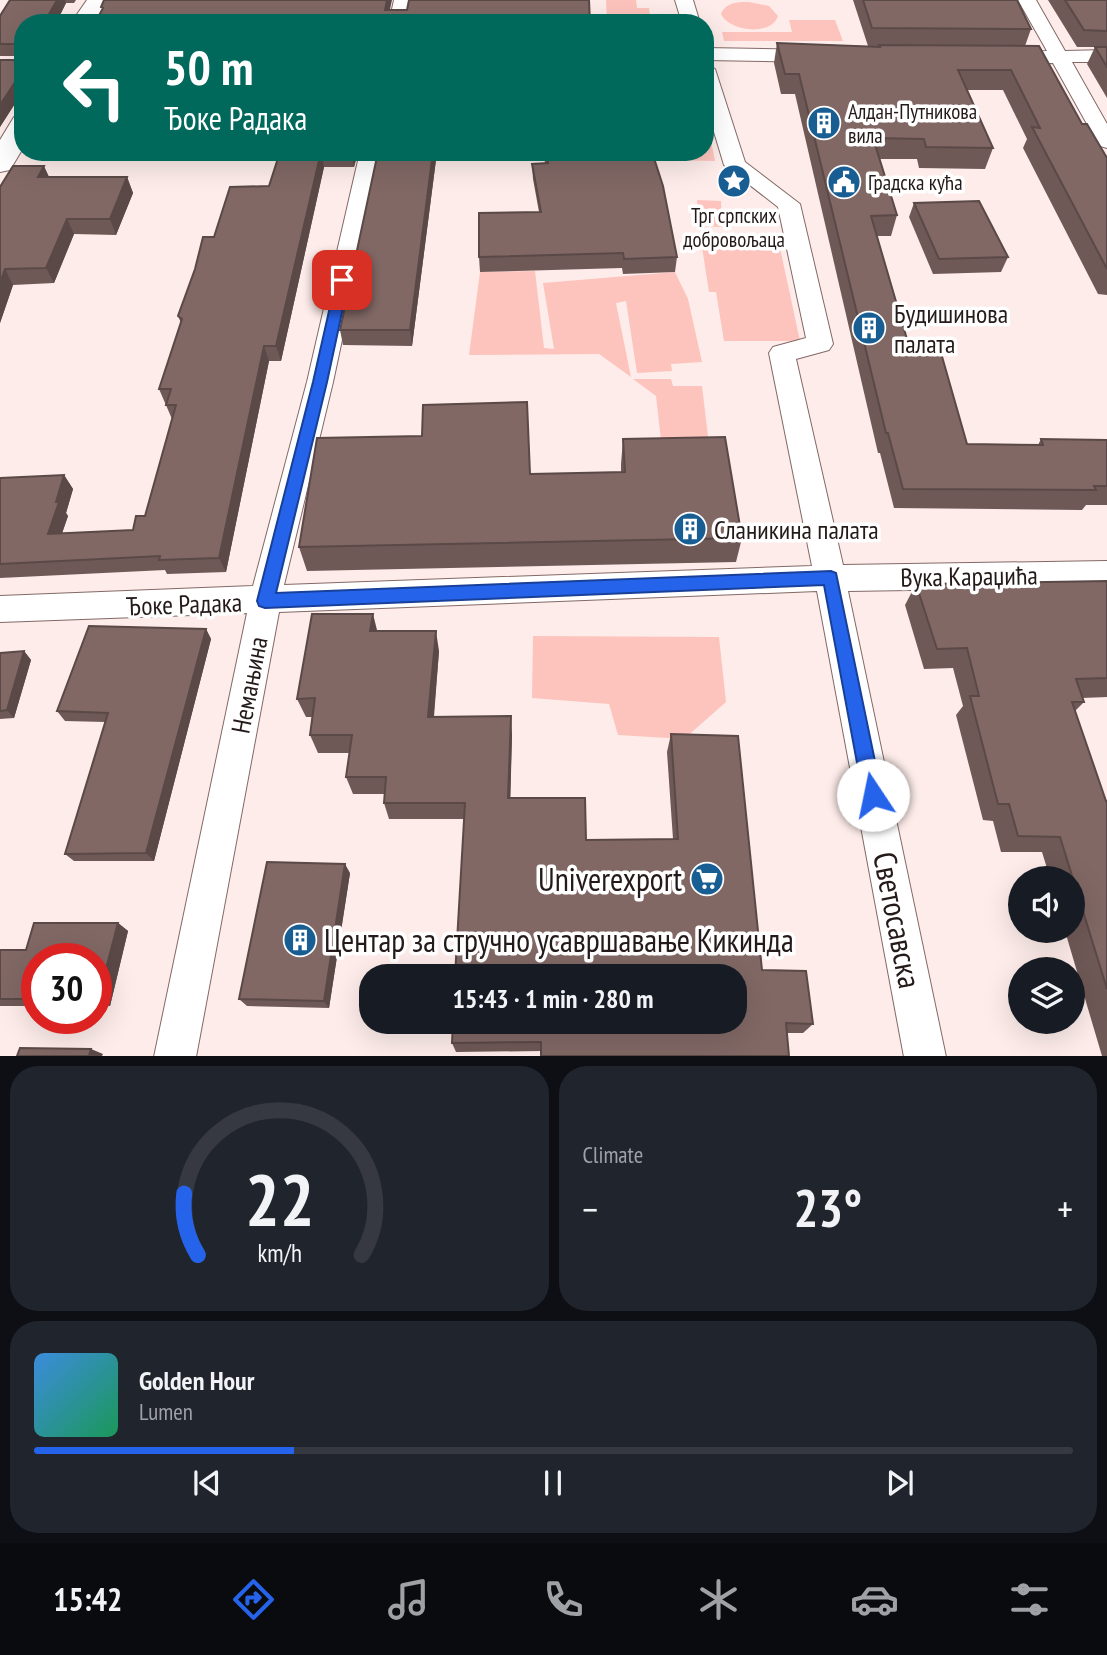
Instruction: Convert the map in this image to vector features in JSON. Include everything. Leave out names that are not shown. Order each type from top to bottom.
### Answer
[{"type":"street","points":[[1027,0],[1107,142]]},
{"type":"street","points":[[714,54],[841,56]]},
{"type":"street","points":[[989,58],[1107,56]]},
{"type":"street","points":[[714,97],[736,165],[789,204],[820,344],[782,353],[831,578]]},
{"type":"street","points":[[0,164],[14,139]]},
{"type":"street","name":"Немањина","points":[[175,1056],[265,601],[320,382],[369,161]]},
{"type":"street","name":"Вука Караџића","points":[[831,578],[1107,573]]},
{"type":"street","name":"Ђоке Радака","points":[[0,610],[831,578]]},
{"type":"street","name":"Светосавска","points":[[831,578],[925,1056]]},
{"type":"shaded area","points":[[606,0],[636,0],[637,8],[649,8],[650,14],[607,14]]},
{"type":"shaded area","points":[[749,2],[769,6],[778,16],[774,23],[759,29],[741,28],[725,20],[721,14],[729,5]]},
{"type":"shaded area","points":[[789,20],[835,20],[843,41],[724,41],[722,32],[792,32]]},
{"type":"shaded area","points":[[697,200],[721,201],[722,227],[698,226]]},
{"type":"shaded area","points":[[700,234],[777,234],[800,341],[724,341],[716,292],[709,292]]},
{"type":"shaded area","points":[[535,271],[544,348],[554,349],[543,283],[675,272],[688,299],[702,362],[671,364],[672,371],[637,373],[626,301],[616,303],[631,377],[599,354],[469,355],[480,272]]},
{"type":"shaded area","points":[[633,379],[671,379],[673,386],[702,386],[711,462],[662,449],[656,396]]},
{"type":"shaded area","points":[[533,636],[719,637],[726,702],[684,739],[618,735],[609,704],[532,698]]},
{"type":"building","points":[[10,0],[57,0],[49,14],[14,14],[14,44],[0,44],[0,16]]},
{"type":"building","points":[[104,0],[387,0],[385,10],[407,10],[409,0],[589,0],[590,14],[100,14],[103,8],[101,7]]},
{"type":"building","points":[[863,0],[1017,0],[1031,29],[872,28]]},
{"type":"building","points":[[1065,0],[1107,0],[1107,31],[1084,30]]},
{"type":"building","points":[[777,43],[880,47],[879,45],[1039,46],[1082,124],[1087,124],[1107,158],[1107,269],[1032,127],[1040,128],[1011,70],[958,70],[993,148],[926,147],[924,139],[873,138],[897,215],[871,216],[909,346],[939,346],[967,444],[1043,445],[1041,439],[1107,440],[1107,486],[1094,486],[1096,490],[903,489],[886,433],[799,74],[785,74]]},
{"type":"building","points":[[1095,47],[1107,47],[1107,67]]},
{"type":"building","points":[[0,60],[14,60],[14,84],[0,105]]},
{"type":"building","points":[[277,161],[319,161],[276,346],[264,346],[219,558],[159,560],[160,556],[0,564],[0,478],[64,475],[56,502],[59,502],[48,534],[133,530],[136,516],[145,516],[176,405],[166,405],[171,389],[159,389],[182,319],[178,316],[203,237],[214,237],[230,187],[269,186]]},
{"type":"building","points":[[376,161],[432,161],[410,330],[340,330]]},
{"type":"building","points":[[655,161],[663,186],[677,257],[624,259],[623,253],[479,257],[479,213],[541,212],[532,164]]},
{"type":"building","points":[[13,166],[44,166],[38,177],[127,177],[110,219],[67,219],[46,268],[5,269],[0,283],[0,187]]},
{"type":"building","points":[[979,201],[1008,257],[939,259],[914,203]]},
{"type":"building","points":[[527,402],[530,474],[625,472],[623,439],[725,437],[742,538],[299,547],[317,438],[422,436],[423,405]]},
{"type":"building","points":[[1107,581],[1107,678],[1076,679],[1084,702],[1072,702],[1107,801],[1107,989],[1085,918],[1085,866],[1069,866],[1060,837],[1018,836],[1009,804],[998,804],[970,696],[979,696],[967,648],[937,649],[916,584]]},
{"type":"building","points":[[312,614],[373,614],[370,631],[436,631],[428,717],[511,716],[508,798],[585,798],[586,840],[678,839],[671,734],[738,736],[762,970],[806,971],[813,1024],[786,1023],[789,1056],[541,1056],[541,1042],[452,1043],[452,1034],[747,1034],[747,964],[456,964],[465,803],[384,803],[386,777],[346,777],[352,735],[310,735],[315,698],[297,699]]},
{"type":"building","points":[[89,626],[206,629],[146,853],[65,854],[108,713],[57,711]]},
{"type":"building","points":[[24,651],[7,710],[0,711],[0,653]]},
{"type":"building","name":"Центар за стручно усавршавање Кикинда","points":[[267,862],[345,864],[324,1001],[239,999]]},
{"type":"building","points":[[34,923],[118,923],[112,946],[112,943],[28,943]]},
{"type":"building","points":[[0,950],[21,950],[21,999],[0,999]]},
{"type":"building","points":[[20,1048],[91,1049],[89,1056],[17,1056]]},
{"type":"place","name":"Алдан-Путникова вила","points":[[824,123]]},
{"type":"place","name":"Трг српских добровољаца","points":[[734,181]]},
{"type":"place","name":"Градска кућа","points":[[844,182]]},
{"type":"place","name":"Будишинова палата","points":[[869,328]]},
{"type":"place","name":"Сланикина палата","points":[[690,529]]},
{"type":"place","name":"Univerexport","points":[[707,879]]},
{"type":"place","name":"Центар за стручно усавршавање Кикинда","points":[[300,940]]},
{"type":"route","points":[[342,280],[320,382],[265,601],[831,578],[873,795]]}]
